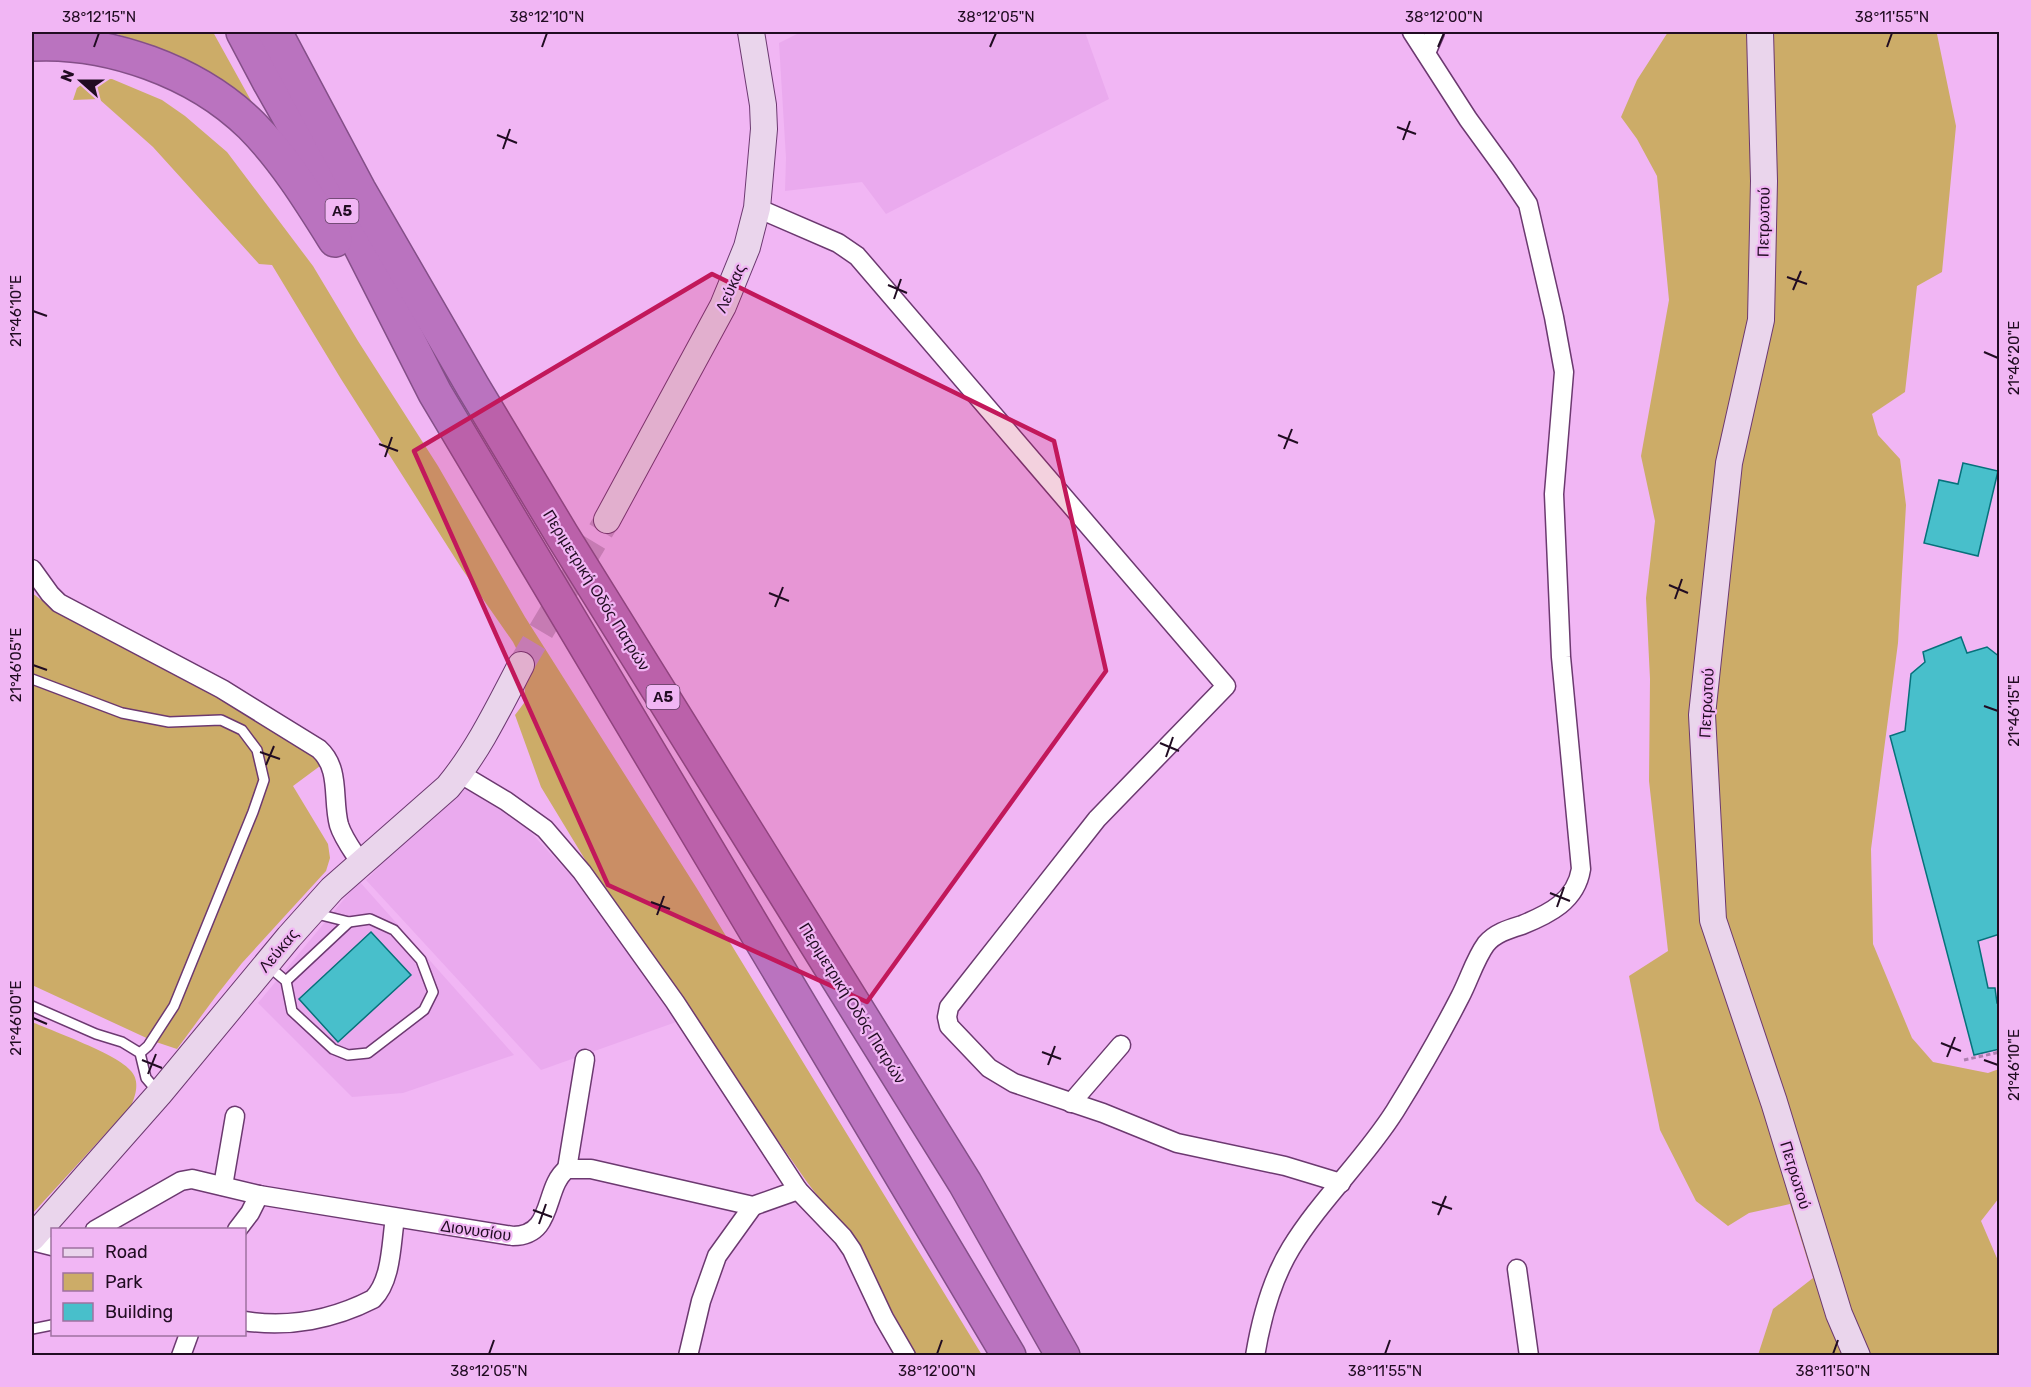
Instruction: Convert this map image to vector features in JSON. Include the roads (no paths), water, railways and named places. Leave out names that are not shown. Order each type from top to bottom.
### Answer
[{"type":"highway","name":"Α5","points":[[243,32],[344,214],[435,393],[1009,1356]]},
{"type":"highway","name":"Περιμετρική Οδός Πατρών","points":[[275,32],[359,190],[479,397],[568,545],[965,1182],[1063,1356]]},
{"type":"highway","points":[[32,44],[82,47],[144,62],[187,80],[231,108],[251,125],[292,174],[435,393]]},
{"type":"street","name":"Λεύκας","points":[[608,519],[723,306],[742,262],[757,208],[763,154],[763,105],[751,32]]},
{"type":"street","points":[[1256,1356],[1266,1310],[1284,1260],[1309,1222],[1368,1149],[1395,1111],[1447,1021],[1486,945],[1499,934],[1542,915],[1567,899],[1576,888],[1581,869],[1561,657],[1554,494],[1564,372],[1554,317],[1528,204],[1468,119],[1412,32]]},
{"type":"street","points":[[1426,53],[1435,32]]},
{"type":"street","name":"Πετρωτού","points":[[1760,32],[1764,181],[1761,320],[1730,463],[1702,715],[1713,920],[1774,1102],[1839,1314],[1857,1356]]},
{"type":"street","points":[[757,208],[838,243],[857,256],[1226,686],[1097,819],[949,1007],[947,1017],[949,1026],[989,1068],[1014,1083],[1102,1113],[1177,1143],[1285,1166],[1341,1183]]},
{"type":"street","points":[[32,569],[59,603],[214,685],[326,755],[335,784],[339,826],[360,862]]},
{"type":"street","name":"Λεύκας","points":[[32,1239],[159,1094],[310,912],[343,877],[436,799],[459,773],[488,728],[521,665]]},
{"type":"street","points":[[459,773],[506,801],[545,829],[582,872],[675,1002],[798,1190],[843,1237],[852,1250],[906,1356]]},
{"type":"street","points":[[1071,1103],[1121,1045]]},
{"type":"street","points":[[585,1059],[567,1169],[591,1169],[753,1206],[798,1190]]},
{"type":"street","points":[[222,1186],[236,1116]]},
{"type":"street","name":"Διονυσίου","points":[[99,1228],[181,1181],[192,1179],[259,1195],[395,1218],[513,1236],[526,1235],[542,1220],[556,1183],[562,1172],[567,1169]]},
{"type":"street","points":[[239,1228],[250,1213],[259,1195]]},
{"type":"street","points":[[688,1356],[701,1301],[717,1256],[753,1206]]},
{"type":"street","points":[[246,1321],[298,1323],[314,1320],[374,1299],[379,1294],[387,1274],[395,1218]]},
{"type":"street","points":[[32,1239],[51,1246]]},
{"type":"street","points":[[1517,1269],[1529,1356]]},
{"type":"street","points":[[181,1356],[189,1336]]},
{"type":"lane","points":[[32,679],[122,713],[169,722],[220,720],[242,730],[258,750],[264,780],[253,812],[174,1006],[148,1046],[140,1053]]},
{"type":"lane","points":[[266,964],[286,981],[292,1011],[333,1048],[348,1054],[368,1053],[424,1010],[433,992],[421,960],[394,930],[370,920],[349,922],[310,912]]},
{"type":"lane","points":[[286,981],[349,922]]},
{"type":"lane","points":[[32,1006],[96,1034],[122,1042],[140,1053],[146,1078],[159,1094]]},
{"type":"lane","points":[[32,1329],[51,1325]]},
{"type":"tunnel","points":[[521,665],[607,520]]}]
